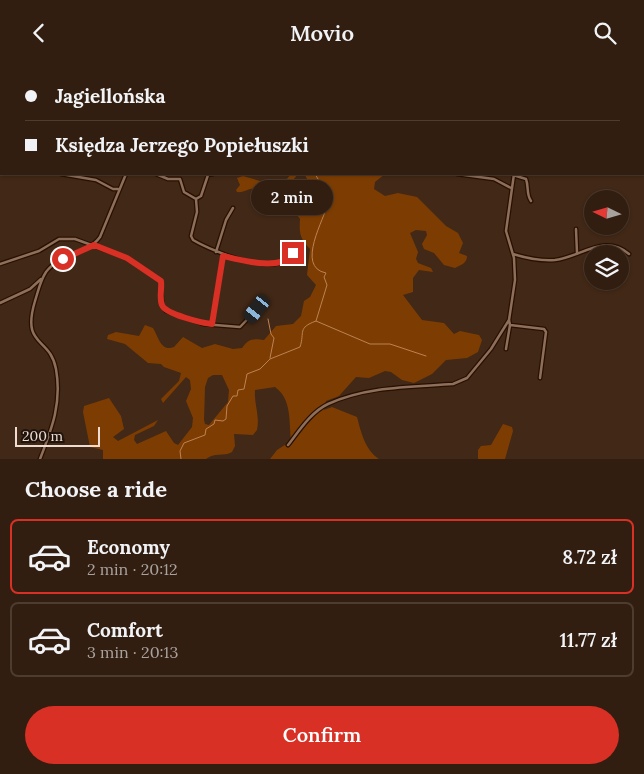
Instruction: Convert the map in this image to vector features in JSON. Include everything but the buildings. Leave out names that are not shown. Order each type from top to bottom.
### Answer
[{"type":"street","points":[[67,175],[96,180],[113,189],[118,189]]},
{"type":"street","points":[[0,303],[30,289],[52,265],[94,245],[100,237],[118,189],[125,175]]},
{"type":"street","points":[[158,175],[168,179],[180,179],[184,192],[196,199]]},
{"type":"street","points":[[196,199],[201,196],[208,175]]},
{"type":"street","points":[[464,175],[494,179],[511,188]]},
{"type":"street","points":[[288,445],[316,412],[328,404],[378,391],[453,384],[463,381],[491,349],[508,320],[515,288],[512,252],[506,231],[513,175],[526,179],[528,196],[531,201]]},
{"type":"street","points":[[196,199],[197,212],[191,236],[193,240],[223,256],[246,261],[280,263],[290,259],[293,253]]},
{"type":"street","points":[[216,252],[226,219],[233,208]]},
{"type":"street","points":[[576,229],[577,253]]},
{"type":"street","points":[[0,264],[39,251],[59,239],[75,239],[127,258],[161,281],[162,306],[166,311],[194,321],[240,327],[261,305]]},
{"type":"street","points":[[512,252],[539,260],[556,260],[584,251]]},
{"type":"street","points":[[212,324],[223,256]]},
{"type":"street","points":[[40,459],[56,416],[55,363],[30,328],[30,315],[42,278]]},
{"type":"street","points":[[506,349],[510,325],[508,320]]},
{"type":"street","points":[[510,325],[544,329],[546,332],[540,378]]},
{"type":"shaded area","points":[[290,175],[297,175],[288,186],[284,187],[282,185]]},
{"type":"shaded area","points":[[305,175],[384,175],[375,182],[374,189],[385,196],[398,193],[417,197],[446,226],[458,233],[463,243],[459,253],[467,256],[467,259],[465,263],[455,268],[444,265],[434,253],[424,249],[422,244],[427,235],[426,231],[416,230],[410,233],[418,252],[416,259],[418,263],[431,268],[433,272],[419,270],[413,278],[413,292],[403,295],[422,320],[444,323],[454,334],[460,331],[479,335],[482,340],[478,352],[467,358],[446,360],[432,374],[414,383],[402,380],[391,372],[385,371],[369,378],[356,377],[339,396],[326,401],[324,410],[332,407],[357,417],[367,446],[379,459],[270,459],[277,450],[291,441],[287,404],[275,387],[255,390],[257,430],[253,435],[234,434],[235,446],[232,452],[206,459],[103,459],[103,450],[90,447],[83,412],[84,406],[109,398],[121,416],[124,429],[113,437],[118,441],[158,420],[154,426],[135,435],[134,440],[137,444],[166,431],[174,443],[178,445],[192,427],[193,418],[186,401],[191,389],[190,380],[186,377],[163,403],[161,399],[179,381],[181,373],[164,367],[161,364],[148,363],[125,344],[107,339],[108,335],[116,332],[139,336],[145,325],[153,328],[166,348],[174,347],[183,337],[202,348],[215,344],[233,349],[242,348],[251,340],[264,340],[276,326],[293,324],[301,316],[304,301],[310,297],[316,285],[307,275],[310,249],[301,235],[300,219],[287,204],[268,191],[256,188],[237,192],[236,190],[240,185],[237,178],[243,176],[270,184],[305,202],[309,209],[318,206],[317,198]],"holes":[[[213,375],[222,375],[229,390],[228,402],[209,425],[205,424],[205,387],[208,378]]]},
{"type":"shaded area","points":[[503,424],[512,427],[513,431],[505,459],[478,459],[478,450],[481,446],[491,445]]},
{"type":"waterway","points":[[316,175],[324,189],[323,192],[328,203],[314,241],[312,252],[313,262],[317,269],[326,273],[324,277],[327,285],[316,321]]},
{"type":"waterway","points":[[268,319],[271,334],[274,338],[270,358]]},
{"type":"waterway","points":[[181,459],[180,451],[184,443],[205,435],[206,429],[214,424],[215,420],[223,421],[226,419],[227,406],[233,396],[237,396],[238,390],[244,389],[247,374],[260,369],[270,359],[300,347],[304,328],[316,321],[370,344],[390,344],[426,356]]},
{"type":"route","points":[[63,259],[94,245],[127,258],[161,281],[162,306],[166,311],[182,315],[194,321],[212,324],[223,256],[246,261],[280,263],[290,259],[293,253]]}]
